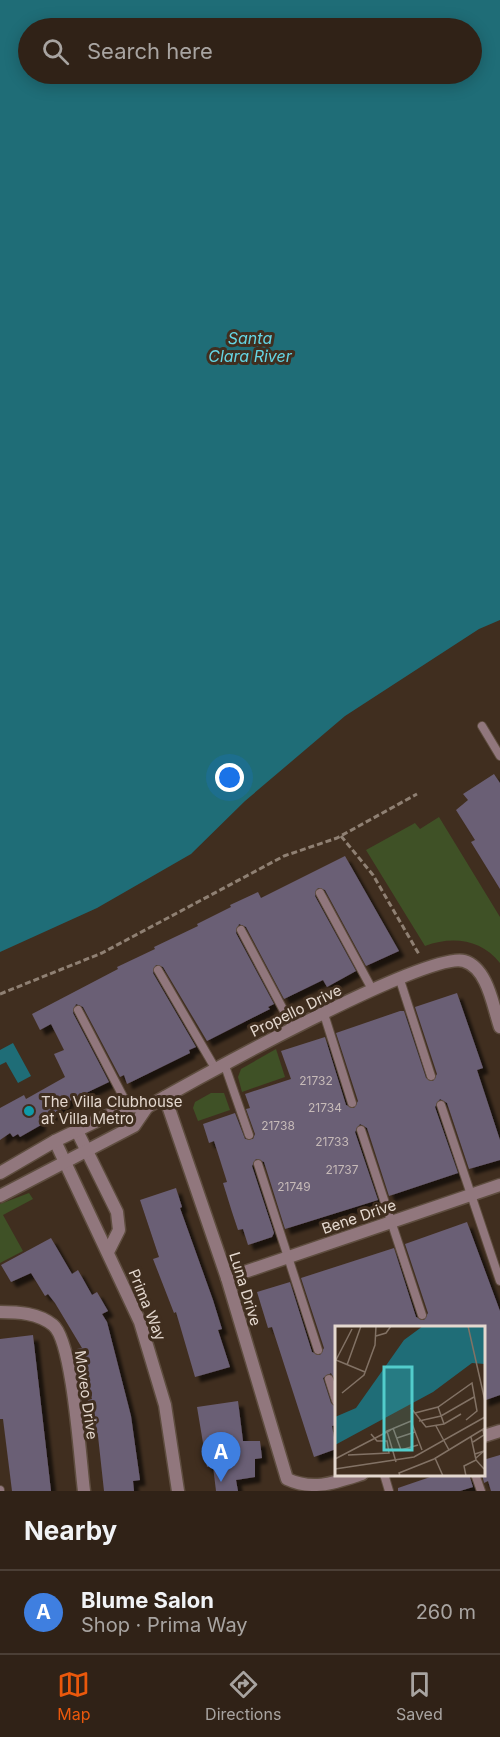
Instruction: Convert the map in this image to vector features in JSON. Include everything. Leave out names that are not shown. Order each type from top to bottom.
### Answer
[{"type":"street","name":"Propello Drive","points":[[0,1196],[134,1126],[147,1107],[220,1066],[293,1028],[426,968],[450,961],[464,961],[483,976],[500,1027]]},
{"type":"street","name":"Luna Drive","points":[[165,1097],[227,1278],[286,1479],[298,1487],[314,1490],[358,1476]]},
{"type":"street","points":[[0,1173],[55,1141],[128,1106],[147,1107]]},
{"type":"street","points":[[77,1131],[117,1212],[119,1230],[108,1252]]},
{"type":"street","name":"Prima Way","points":[[55,1141],[67,1162],[140,1322],[162,1394],[178,1491]]},
{"type":"street","name":"Bene Drive","points":[[227,1278],[500,1185]]},
{"type":"street","name":"Moveo Drive","points":[[0,1312],[28,1313],[54,1326],[66,1349],[84,1491]]},
{"type":"street","points":[[485,1435],[500,1431]]},
{"type":"lane","points":[[482,726],[500,756]]},
{"type":"lane","points":[[320,893],[373,991]]},
{"type":"lane","points":[[242,930],[293,1028]]},
{"type":"lane","points":[[158,970],[220,1066],[249,1136]]},
{"type":"lane","points":[[400,980],[431,1076]]},
{"type":"lane","points":[[78,1010],[128,1106]]},
{"type":"lane","points":[[324,1014],[352,1103]]},
{"type":"lane","points":[[441,1104],[473,1194],[500,1281]]},
{"type":"lane","points":[[361,1130],[423,1315]]},
{"type":"lane","points":[[258,1164],[318,1350]]},
{"type":"lane","points":[[330,1379],[335,1397]]},
{"type":"lane","points":[[384,1476],[388,1491]]},
{"type":"lane","points":[[476,1476],[481,1491]]},
{"type":"path","points":[[0,994],[102,953],[293,851],[341,836],[417,794]]},
{"type":"path","points":[[341,836],[373,875],[426,968]]},
{"type":"green space","points":[[439,817],[500,917],[500,963],[475,944],[445,941],[425,946],[366,850],[415,823],[420,829]]},
{"type":"green space","points":[[276,1049],[285,1077],[242,1092],[238,1077],[241,1069]]},
{"type":"green space","points":[[211,1093],[224,1093],[230,1110],[198,1121],[193,1108],[195,1102]]},
{"type":"green space","points":[[29,1193],[33,1199],[3,1215],[23,1251],[0,1263],[0,1204]]},
{"type":"water","name":"Santa Clara River","points":[[0,0],[500,0],[500,620],[479,629],[345,716],[245,801],[191,854],[97,908],[0,952]]},
{"type":"water","points":[[13,1043],[31,1076],[18,1083],[6,1062],[0,1065],[0,1050]]},
{"type":"building","points":[[494,774],[500,783],[500,889],[471,842],[475,840],[456,810],[468,800],[463,794]]},
{"type":"building","points":[[345,856],[399,951],[366,966],[325,890],[318,888],[315,896],[356,971],[327,987],[323,980],[284,999],[246,927],[239,924],[236,933],[274,1004],[268,1007],[270,1009],[207,1041],[163,967],[156,965],[153,973],[196,1047],[189,1050],[190,1053],[127,1084],[124,1075],[120,1077],[83,1007],[76,1004],[73,1013],[109,1082],[65,1103],[67,1106],[39,1121],[41,1125],[20,1137],[18,1134],[13,1137],[10,1133],[0,1140],[0,1108],[24,1095],[26,1099],[65,1077],[54,1054],[64,1050],[51,1024],[40,1030],[32,1014],[118,969],[117,967],[155,949],[154,947],[198,926],[197,924],[231,907],[230,905],[258,892],[261,898]]},
{"type":"building","points":[[457,993],[483,1068],[477,1070],[500,1140],[500,1160],[469,1169],[447,1103],[440,1099],[435,1107],[458,1173],[389,1196],[367,1128],[360,1124],[355,1132],[378,1200],[285,1229],[264,1162],[256,1159],[252,1166],[274,1233],[272,1237],[248,1245],[243,1229],[238,1230],[232,1212],[223,1183],[227,1182],[214,1141],[209,1143],[203,1124],[235,1113],[245,1139],[253,1139],[255,1134],[246,1109],[250,1108],[245,1094],[291,1079],[281,1051],[325,1037],[346,1105],[354,1108],[358,1101],[336,1033],[400,1011],[404,1011],[426,1078],[433,1081],[437,1074],[415,1007]]},
{"type":"building","points":[[176,1188],[182,1207],[180,1208],[222,1329],[218,1330],[230,1367],[195,1377],[176,1312],[174,1313],[153,1259],[159,1257],[140,1200]]},
{"type":"building","points":[[467,1222],[500,1311],[500,1395],[485,1400],[485,1326],[335,1326],[335,1381],[331,1373],[323,1378],[331,1403],[335,1406],[335,1425],[332,1426],[335,1449],[314,1457],[272,1327],[268,1328],[257,1292],[290,1282],[312,1352],[320,1355],[324,1348],[301,1278],[394,1248],[416,1317],[424,1320],[428,1313],[405,1244]]},
{"type":"building","points":[[51,1238],[72,1274],[78,1270],[92,1295],[97,1292],[108,1311],[102,1314],[107,1322],[131,1416],[140,1480],[133,1481],[134,1491],[104,1491],[98,1436],[88,1400],[92,1399],[77,1349],[82,1348],[55,1303],[48,1294],[45,1296],[31,1273],[11,1282],[1,1265]]},
{"type":"building","points":[[33,1335],[51,1491],[12,1491],[3,1419],[0,1419],[0,1339]]},
{"type":"building","points":[[238,1401],[243,1441],[260,1441],[262,1458],[255,1459],[255,1477],[236,1480],[238,1491],[216,1491],[213,1466],[207,1467],[197,1407]]},
{"type":"building","points":[[500,1455],[500,1491],[491,1491],[488,1481],[484,1483],[482,1476],[485,1476],[485,1459]]},
{"type":"building","points":[[433,1476],[470,1476],[473,1487],[460,1491],[398,1491],[398,1488]]},
{"type":"place","name":"The Villa Clubhouse at Villa Metro","points":[[29,1111]]},
{"type":"place","name":"Blume Salon","points":[[221,1482]]}]
